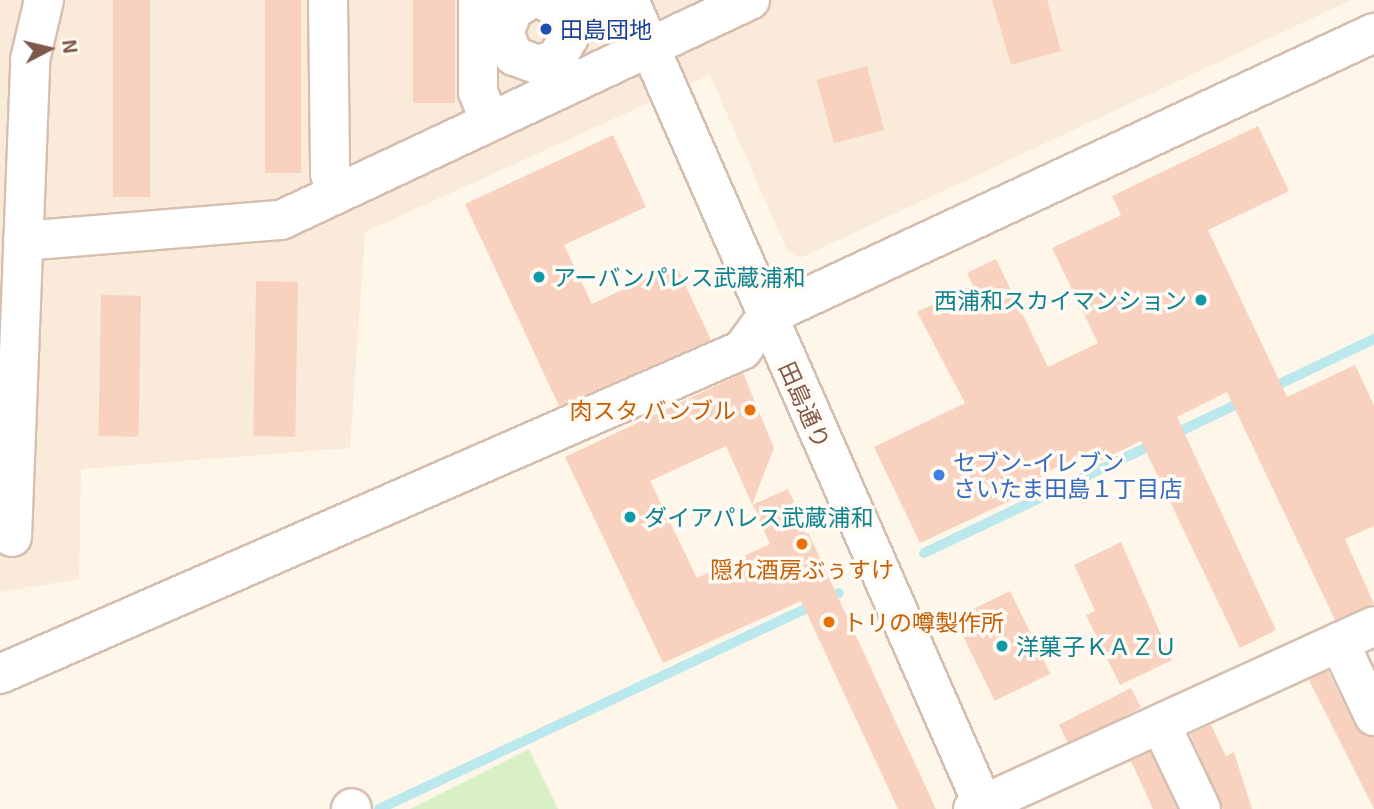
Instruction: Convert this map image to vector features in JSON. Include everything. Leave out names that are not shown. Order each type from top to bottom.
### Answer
[{"type":"street","points":[[12,537],[30,60],[44,0]]},
{"type":"street","points":[[327,0],[330,174],[337,190]]},
{"type":"street","points":[[478,0],[478,92],[490,122]]},
{"type":"street","points":[[529,0],[505,24],[509,49],[522,61],[556,59],[569,37],[556,10],[620,0]]},
{"type":"street","name":"田島通り","points":[[629,0],[980,808]]},
{"type":"street","points":[[23,241],[281,220],[337,190],[490,122],[750,0]]},
{"type":"street","points":[[0,674],[743,350],[767,316],[1374,33]]},
{"type":"street","points":[[980,808],[1374,626]]},
{"type":"street","points":[[1339,642],[1374,716]]},
{"type":"street","points":[[1161,725],[1201,809]]},
{"type":"shaded area","name":"田島団地","points":[[0,0],[1351,0],[800,258],[787,250],[710,75],[365,232],[350,448],[81,469],[79,579],[0,592]]},
{"type":"green space","points":[[529,749],[558,809],[410,809]]},
{"type":"building","points":[[113,0],[150,0],[150,197],[113,197]]},
{"type":"building","points":[[265,0],[301,0],[301,173],[265,173]]},
{"type":"building","points":[[413,0],[455,0],[455,103],[413,103]]},
{"type":"building","points":[[992,0],[1047,0],[1061,51],[1011,65]]},
{"type":"building","points":[[867,66],[884,130],[834,143],[817,79]]},
{"type":"building","points":[[1258,126],[1289,191],[1208,230],[1287,397],[1355,365],[1374,405],[1374,526],[1345,539],[1374,604],[1335,620],[1227,392],[1177,417],[1276,630],[1240,648],[1141,441],[1100,461],[1094,449],[1041,475],[1046,484],[920,543],[874,447],[965,403],[917,312],[973,285],[967,273],[996,259],[1048,367],[1098,343],[1052,248],[1121,215],[1112,196]]},
{"type":"building","name":"アーバンパレス武蔵浦和","points":[[613,135],[646,207],[564,245],[592,304],[676,265],[711,340],[559,406],[465,204]]},
{"type":"building","points":[[256,281],[298,282],[295,437],[253,436]]},
{"type":"building","points":[[101,295],[141,296],[139,437],[99,436]]},
{"type":"building","points":[[743,373],[774,448],[752,504],[726,446],[650,481],[697,578],[770,544],[752,505],[788,489],[936,809],[898,809],[801,601],[663,663],[565,457]]},
{"type":"building","points":[[1121,542],[1172,660],[1120,685],[1086,615],[1095,611],[1074,565]]},
{"type":"building","name":"洋菓子ＫＡＺＵ","points":[[1010,591],[1050,674],[995,701],[954,618]]},
{"type":"building","points":[[1328,671],[1355,726],[1374,738],[1374,809],[1309,680]]},
{"type":"building","points":[[1131,688],[1141,708],[1069,744],[1059,725]]},
{"type":"building","points":[[1211,725],[1226,756],[1234,752],[1252,809],[1223,809],[1190,734]]},
{"type":"building","points":[[1150,752],[1177,809],[1153,809],[1131,761]]},
{"type":"waterway","points":[[1269,389],[1374,339]]},
{"type":"waterway","points":[[1174,434],[1246,400]]},
{"type":"waterway","points":[[924,553],[1154,444]]},
{"type":"waterway","points":[[379,809],[839,593]]},
{"type":"place","name":"田島団地","points":[[546,29]]},
{"type":"place","name":"アーバンパレス武蔵浦和","points":[[539,277]]},
{"type":"place","name":"西浦和スカイマンション","points":[[1201,300]]},
{"type":"place","name":"肉スタ バンブル","points":[[750,410]]},
{"type":"place","name":"セブン-イレブン さいたま田島１丁目店","points":[[939,475]]},
{"type":"place","name":"ダイアパレス武蔵浦和","points":[[630,517]]},
{"type":"place","name":"隠れ酒房ぶぅすけ","points":[[802,544]]},
{"type":"place","name":"トリの噂製作所","points":[[829,622]]},
{"type":"place","name":"洋菓子ＫＡＺＵ","points":[[1002,646]]}]
